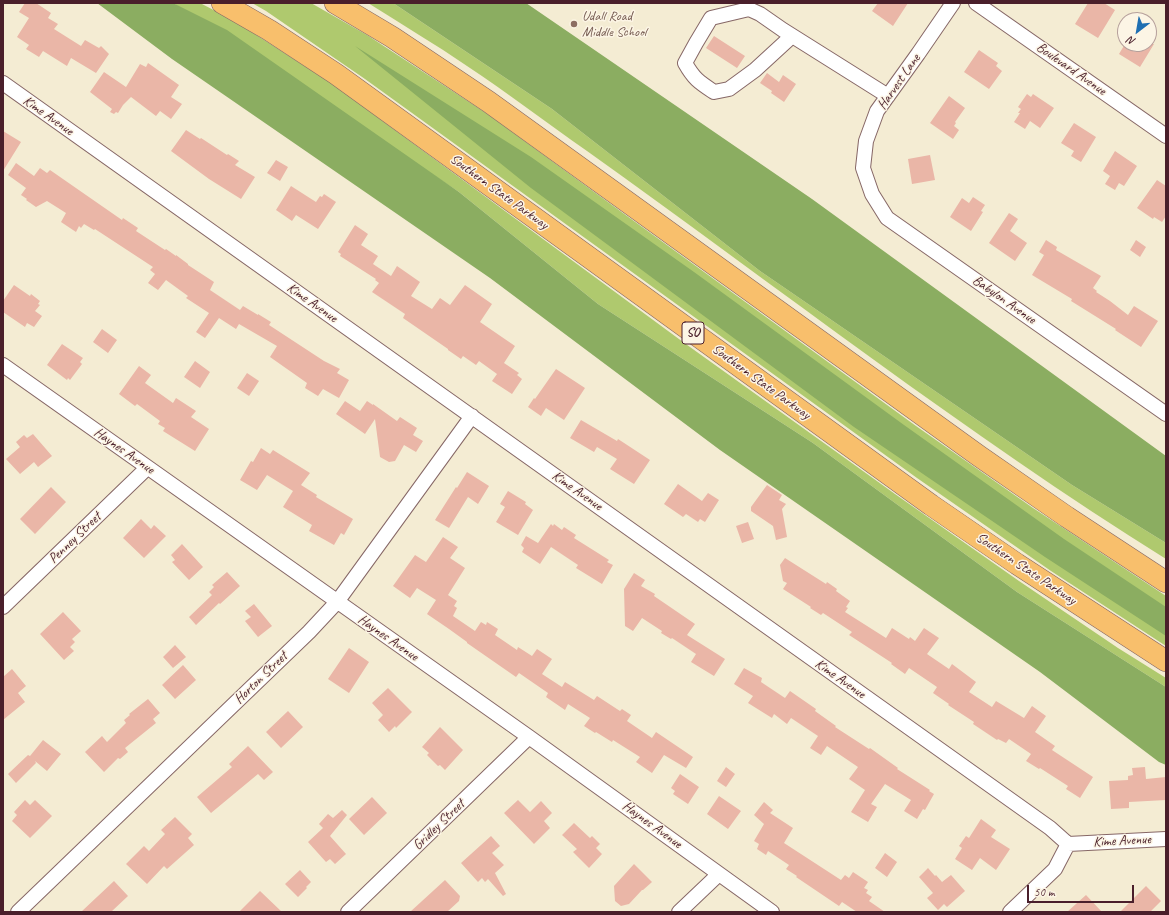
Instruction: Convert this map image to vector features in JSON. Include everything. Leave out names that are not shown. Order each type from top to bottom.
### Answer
[{"type":"highway","name":"Southern State Parkway","points":[[222,3],[268,30],[336,74],[931,505],[1023,569],[1166,661]]},
{"type":"highway","points":[[335,3],[392,37],[494,106],[979,456],[1067,517],[1166,582]]},
{"type":"street","name":"Harvest Lane","points":[[863,168],[866,141],[877,111],[954,3]]},
{"type":"street","name":"Boulevard Avenue","points":[[976,3],[1166,136]]},
{"type":"street","points":[[792,36],[755,70],[729,89],[714,92],[699,83],[691,74],[685,63],[711,18],[749,9],[760,14],[792,36],[888,96]]},
{"type":"street","name":"Kime Avenue","points":[[3,83],[1043,824],[1068,844],[1166,839]]},
{"type":"street","name":"Babylon Avenue","points":[[863,168],[872,194],[887,218],[1166,414]]},
{"type":"street","name":"Haynes Avenue","points":[[3,365],[529,737],[772,912]]},
{"type":"street","name":"Horton Street","points":[[18,912],[309,632],[337,602],[472,416]]},
{"type":"street","name":"Penney Street","points":[[3,608],[147,468]]},
{"type":"street","name":"Gridley Street","points":[[348,912],[529,737]]},
{"type":"street","points":[[1010,912],[1056,869],[1068,844]]},
{"type":"street","points":[[679,912],[719,874]]},
{"type":"green space","points":[[97,3],[173,3],[227,30],[459,192],[598,304],[813,443],[1017,592],[1166,687],[1166,765],[1159,762],[1040,672],[720,450],[490,278],[172,59]]},
{"type":"green space","points":[[173,3],[200,3],[233,20],[331,83],[683,342],[895,494],[1019,581],[1118,648],[1166,678],[1166,687],[1017,592],[813,443],[598,304],[459,192]]},
{"type":"green space","points":[[252,3],[311,3],[367,35],[489,115],[916,426],[1033,508],[1166,596],[1166,646],[1051,571],[917,478],[365,79]]},
{"type":"green space","points":[[368,3],[393,3],[552,109],[760,271],[1072,485],[1166,543],[1166,559],[1018,462],[874,360],[497,87],[443,50]]},
{"type":"green space","points":[[393,3],[526,3],[812,199],[1166,456],[1166,543],[1072,485],[760,271],[552,109]]},
{"type":"green space","points":[[355,46],[531,157],[694,272],[1064,539],[1166,607],[1166,636],[1045,557],[854,427],[531,188]]},
{"type":"building","points":[[25,3],[36,3],[51,13],[48,18],[58,24],[54,29],[81,46],[85,40],[99,48],[101,46],[109,54],[96,73],[71,58],[67,66],[43,51],[39,57],[26,49],[29,45],[17,37],[29,18],[19,12]]},
{"type":"building","points":[[878,3],[908,3],[893,26],[872,11]]},
{"type":"building","points":[[1088,3],[1104,3],[1115,10],[1098,38],[1075,24]]},
{"type":"building","points":[[714,36],[745,56],[737,68],[706,48]]},
{"type":"building","points":[[979,50],[998,63],[996,66],[1002,71],[989,89],[964,72]]},
{"type":"building","points":[[1120,52],[1149,52],[1140,67],[1119,54]]},
{"type":"building","points":[[148,63],[179,85],[171,97],[182,104],[171,119],[160,111],[156,116],[131,97],[118,113],[116,112],[114,114],[110,112],[112,109],[90,92],[104,72],[126,87],[140,64],[146,67]]},
{"type":"building","points":[[767,73],[779,82],[783,75],[796,84],[784,102],[760,83]]},
{"type":"building","points":[[1027,94],[1031,97],[1033,94],[1054,108],[1040,128],[1030,121],[1025,129],[1014,122],[1020,113],[1018,113],[1021,109],[1018,107]]},
{"type":"building","points":[[949,96],[965,108],[955,122],[956,123],[954,126],[959,130],[953,139],[930,123]]},
{"type":"building","points":[[1074,123],[1096,137],[1081,162],[1071,156],[1074,151],[1061,143]]},
{"type":"building","points":[[186,130],[239,161],[235,165],[255,177],[241,199],[209,179],[171,151]]},
{"type":"building","points":[[3,131],[21,142],[3,171]]},
{"type":"building","points":[[1115,151],[1137,166],[1124,186],[1119,183],[1115,190],[1105,184],[1110,176],[1103,171]]},
{"type":"building","points":[[930,155],[935,180],[912,184],[908,159]]},
{"type":"building","points":[[276,160],[288,167],[280,181],[267,173]]},
{"type":"building","points":[[16,163],[34,176],[40,168],[47,173],[50,170],[122,220],[123,218],[138,228],[136,231],[165,250],[166,249],[176,255],[188,265],[214,282],[210,290],[240,310],[243,306],[258,314],[271,322],[269,325],[324,361],[340,369],[337,373],[349,380],[339,398],[323,389],[318,396],[305,388],[307,383],[270,357],[277,346],[239,324],[236,329],[219,318],[205,338],[196,332],[209,313],[186,298],[188,296],[166,280],[158,290],[148,283],[155,274],[150,270],[153,267],[95,229],[94,230],[84,224],[81,228],[79,226],[76,232],[61,222],[66,213],[47,201],[36,207],[26,200],[27,199],[21,195],[26,188],[8,175]]},
{"type":"building","points":[[1157,180],[1166,186],[1166,216],[1162,222],[1154,217],[1153,219],[1137,208]]},
{"type":"building","points":[[291,186],[316,202],[320,196],[322,197],[324,194],[336,202],[318,229],[296,215],[292,221],[276,210]]},
{"type":"building","points":[[973,197],[985,205],[981,211],[983,212],[971,231],[950,217],[962,198],[969,203]]},
{"type":"building","points":[[1009,213],[1018,219],[1010,231],[1027,243],[1015,261],[989,243]]},
{"type":"building","points":[[355,225],[368,234],[361,245],[378,256],[373,264],[391,276],[397,266],[420,282],[411,296],[432,309],[440,298],[450,305],[465,285],[492,304],[480,322],[515,346],[504,363],[519,373],[517,375],[522,379],[512,394],[492,381],[497,374],[479,361],[476,365],[463,356],[461,359],[403,318],[405,314],[372,292],[379,283],[375,280],[376,279],[340,256],[341,254],[338,252]]},
{"type":"building","points":[[1046,240],[1057,247],[1056,250],[1101,276],[1093,288],[1097,291],[1096,292],[1128,315],[1134,306],[1158,321],[1141,347],[1115,330],[1116,329],[1071,301],[1072,299],[1032,275],[1044,255],[1039,252]]},
{"type":"building","points":[[1136,240],[1146,247],[1140,257],[1130,250]]},
{"type":"building","points":[[14,285],[30,296],[31,294],[40,301],[38,304],[40,305],[35,311],[42,316],[34,327],[27,323],[25,327],[3,312],[3,301]]},
{"type":"building","points":[[102,329],[117,340],[108,353],[93,342]]},
{"type":"building","points":[[62,344],[83,358],[80,362],[82,364],[70,380],[68,378],[67,380],[47,365]]},
{"type":"building","points":[[195,361],[210,372],[200,388],[184,377]]},
{"type":"building","points":[[139,366],[151,375],[145,383],[173,403],[176,398],[196,411],[191,417],[209,429],[195,451],[163,431],[165,428],[158,424],[160,421],[137,404],[135,406],[119,394]]},
{"type":"building","points":[[556,369],[585,388],[564,420],[546,408],[541,416],[528,407]]},
{"type":"building","points":[[247,373],[259,381],[249,396],[237,388]]},
{"type":"building","points":[[345,401],[360,411],[367,401],[397,421],[400,417],[417,428],[413,435],[423,441],[416,452],[404,445],[395,461],[389,462],[380,457],[375,419],[365,434],[336,414]]},
{"type":"building","points":[[581,420],[617,441],[618,439],[650,460],[634,484],[610,469],[617,459],[597,447],[594,452],[570,438]]},
{"type":"building","points":[[33,434],[52,456],[38,467],[34,462],[20,474],[6,459],[20,447],[16,442],[24,435],[27,438]]},
{"type":"building","points":[[261,448],[270,454],[273,450],[310,473],[301,485],[317,495],[316,497],[353,519],[344,535],[341,533],[334,545],[309,531],[312,525],[283,507],[293,491],[267,475],[257,490],[240,480],[251,461],[253,462]]},
{"type":"building","points":[[467,472],[489,486],[478,504],[468,497],[449,528],[435,520]]},
{"type":"building","points":[[678,484],[702,501],[708,493],[719,500],[705,522],[700,519],[698,522],[686,514],[683,517],[664,504]]},
{"type":"building","points":[[767,485],[782,495],[779,500],[786,504],[782,509],[787,537],[776,540],[773,526],[751,511],[751,507]]},
{"type":"building","points":[[51,487],[66,502],[35,534],[20,519]]},
{"type":"building","points":[[508,491],[526,502],[525,504],[533,510],[518,535],[496,522],[505,507],[500,504]]},
{"type":"building","points":[[141,519],[151,529],[154,525],[166,536],[144,558],[123,538]]},
{"type":"building","points":[[748,522],[754,539],[742,543],[736,526]]},
{"type":"building","points":[[551,524],[553,526],[554,524],[562,530],[564,527],[576,535],[574,538],[609,560],[607,562],[613,565],[602,584],[576,568],[578,565],[551,547],[540,564],[522,552],[524,548],[521,545],[526,536],[538,543]]},
{"type":"building","points":[[443,537],[458,547],[450,558],[465,568],[448,595],[457,601],[454,606],[457,608],[453,616],[475,631],[481,622],[486,625],[487,622],[498,629],[495,635],[517,650],[518,647],[532,656],[537,649],[552,659],[542,674],[562,687],[565,682],[594,700],[597,696],[620,711],[622,709],[631,715],[627,721],[652,738],[656,732],[693,757],[686,768],[664,755],[652,773],[636,762],[640,757],[613,740],[612,742],[584,726],[590,718],[568,704],[565,710],[546,697],[548,693],[519,673],[516,677],[427,614],[436,600],[417,588],[410,598],[393,586],[415,555],[426,562]]},
{"type":"building","points":[[182,544],[203,567],[189,580],[172,562],[175,560],[171,555]]},
{"type":"building","points":[[785,558],[826,584],[827,582],[837,589],[836,591],[850,601],[845,612],[886,638],[892,628],[909,639],[910,637],[915,641],[924,628],[939,638],[927,654],[949,669],[952,664],[976,682],[969,692],[992,707],[996,701],[1024,718],[1032,706],[1046,716],[1035,732],[1055,746],[1052,750],[1093,777],[1080,798],[1066,789],[1068,786],[1026,761],[1031,754],[1009,739],[1006,743],[998,739],[997,740],[973,724],[974,722],[948,705],[949,704],[933,693],[937,687],[909,668],[905,674],[891,664],[892,663],[849,635],[852,632],[823,613],[821,615],[783,589],[787,583],[783,581],[780,565]]},
{"type":"building","points":[[227,572],[240,586],[220,604],[219,603],[196,625],[189,617],[212,595],[209,592],[214,587],[212,585]]},
{"type":"building","points":[[634,573],[645,580],[641,586],[655,594],[654,596],[695,624],[687,635],[725,659],[714,676],[691,662],[696,654],[672,638],[671,639],[661,633],[662,631],[642,618],[633,631],[625,626],[624,589]]},
{"type":"building","points":[[254,604],[272,626],[258,637],[245,621],[251,617],[245,611]]},
{"type":"building","points":[[63,612],[81,631],[72,639],[75,642],[70,647],[74,651],[64,660],[40,634]]},
{"type":"building","points":[[175,645],[186,657],[173,668],[163,657]]},
{"type":"building","points":[[349,648],[369,662],[349,693],[328,679]]},
{"type":"building","points":[[183,665],[196,680],[175,699],[162,685]]},
{"type":"building","points":[[744,668],[762,678],[761,682],[785,698],[790,691],[816,709],[815,711],[836,726],[835,727],[869,749],[870,748],[898,768],[897,769],[930,790],[929,791],[934,794],[925,810],[923,809],[917,819],[904,811],[911,800],[885,784],[871,804],[877,807],[868,822],[851,812],[865,790],[849,779],[858,767],[827,746],[821,755],[810,748],[818,736],[791,718],[787,724],[774,714],[772,718],[748,703],[753,696],[734,684]]},
{"type":"building","points":[[12,669],[26,686],[18,693],[25,702],[3,720],[3,677]]},
{"type":"building","points":[[388,688],[412,712],[396,728],[395,726],[389,732],[378,720],[383,715],[372,703]]},
{"type":"building","points":[[148,699],[160,713],[153,719],[156,723],[125,748],[128,752],[120,759],[118,758],[104,772],[85,752],[102,736],[107,742],[126,723],[124,720],[130,715],[129,714]]},
{"type":"building","points":[[288,711],[303,727],[281,748],[266,732]]},
{"type":"building","points":[[440,727],[463,750],[445,770],[440,765],[438,766],[427,755],[429,753],[422,747]]},
{"type":"building","points":[[43,740],[61,754],[47,771],[35,761],[36,763],[16,783],[8,774],[28,755],[30,756]]},
{"type":"building","points":[[248,746],[273,772],[264,780],[258,774],[211,813],[197,797],[232,767],[229,764]]},
{"type":"building","points":[[726,767],[735,774],[726,787],[717,781]]},
{"type":"building","points":[[1145,767],[1146,779],[1166,777],[1166,800],[1129,802],[1129,808],[1111,809],[1109,781],[1128,780],[1128,776],[1133,775],[1132,768]]},
{"type":"building","points":[[680,774],[699,787],[688,804],[673,794],[675,791],[671,788]]},
{"type":"building","points":[[719,796],[741,811],[728,829],[707,814]]},
{"type":"building","points":[[372,797],[387,813],[364,835],[349,819]]},
{"type":"building","points":[[25,800],[30,805],[35,800],[52,816],[30,838],[12,821],[17,815],[14,812]]},
{"type":"building","points":[[518,800],[530,812],[541,801],[552,813],[544,821],[550,828],[534,844],[504,813]]},
{"type":"building","points":[[764,802],[773,810],[770,813],[793,828],[784,843],[841,880],[845,875],[849,878],[853,872],[868,882],[864,888],[868,890],[866,893],[872,897],[869,901],[885,912],[857,912],[842,902],[839,906],[786,869],[789,865],[768,851],[766,855],[757,849],[759,844],[754,841],[764,824],[754,815]]},
{"type":"building","points":[[342,810],[347,815],[330,836],[346,854],[335,864],[330,859],[326,862],[308,842],[323,828],[319,824],[328,814],[333,818]]},
{"type":"building","points":[[175,817],[192,834],[188,838],[194,845],[167,869],[164,866],[147,884],[126,864],[144,846],[149,851],[165,834],[161,830]]},
{"type":"building","points":[[981,819],[996,830],[991,837],[1010,849],[996,870],[980,858],[972,870],[955,859],[962,848],[959,846],[966,836],[969,838]]},
{"type":"building","points":[[574,823],[590,838],[592,836],[600,844],[596,848],[602,854],[589,868],[573,852],[577,849],[562,835]]},
{"type":"building","points":[[491,836],[500,846],[492,853],[504,865],[495,873],[506,894],[503,896],[488,879],[485,882],[482,878],[478,882],[461,863]]},
{"type":"building","points":[[885,853],[897,862],[887,877],[875,868]]},
{"type":"building","points":[[634,864],[652,882],[629,904],[621,906],[615,901],[614,886]]},
{"type":"building","points":[[928,868],[942,882],[951,875],[965,891],[947,907],[944,904],[938,910],[927,898],[933,893],[919,877]]},
{"type":"building","points":[[300,870],[311,882],[298,897],[285,884]]},
{"type":"building","points":[[445,880],[460,896],[459,901],[447,912],[410,912]]},
{"type":"building","points":[[114,881],[128,896],[111,912],[81,912]]},
{"type":"building","points":[[1146,886],[1161,901],[1150,912],[1120,912]]},
{"type":"building","points":[[260,891],[282,912],[239,912]]},
{"type":"building","points":[[1086,895],[1102,912],[1067,912]]},
{"type":"place","name":"Udall Road Middle School","points":[[574,24]]}]
